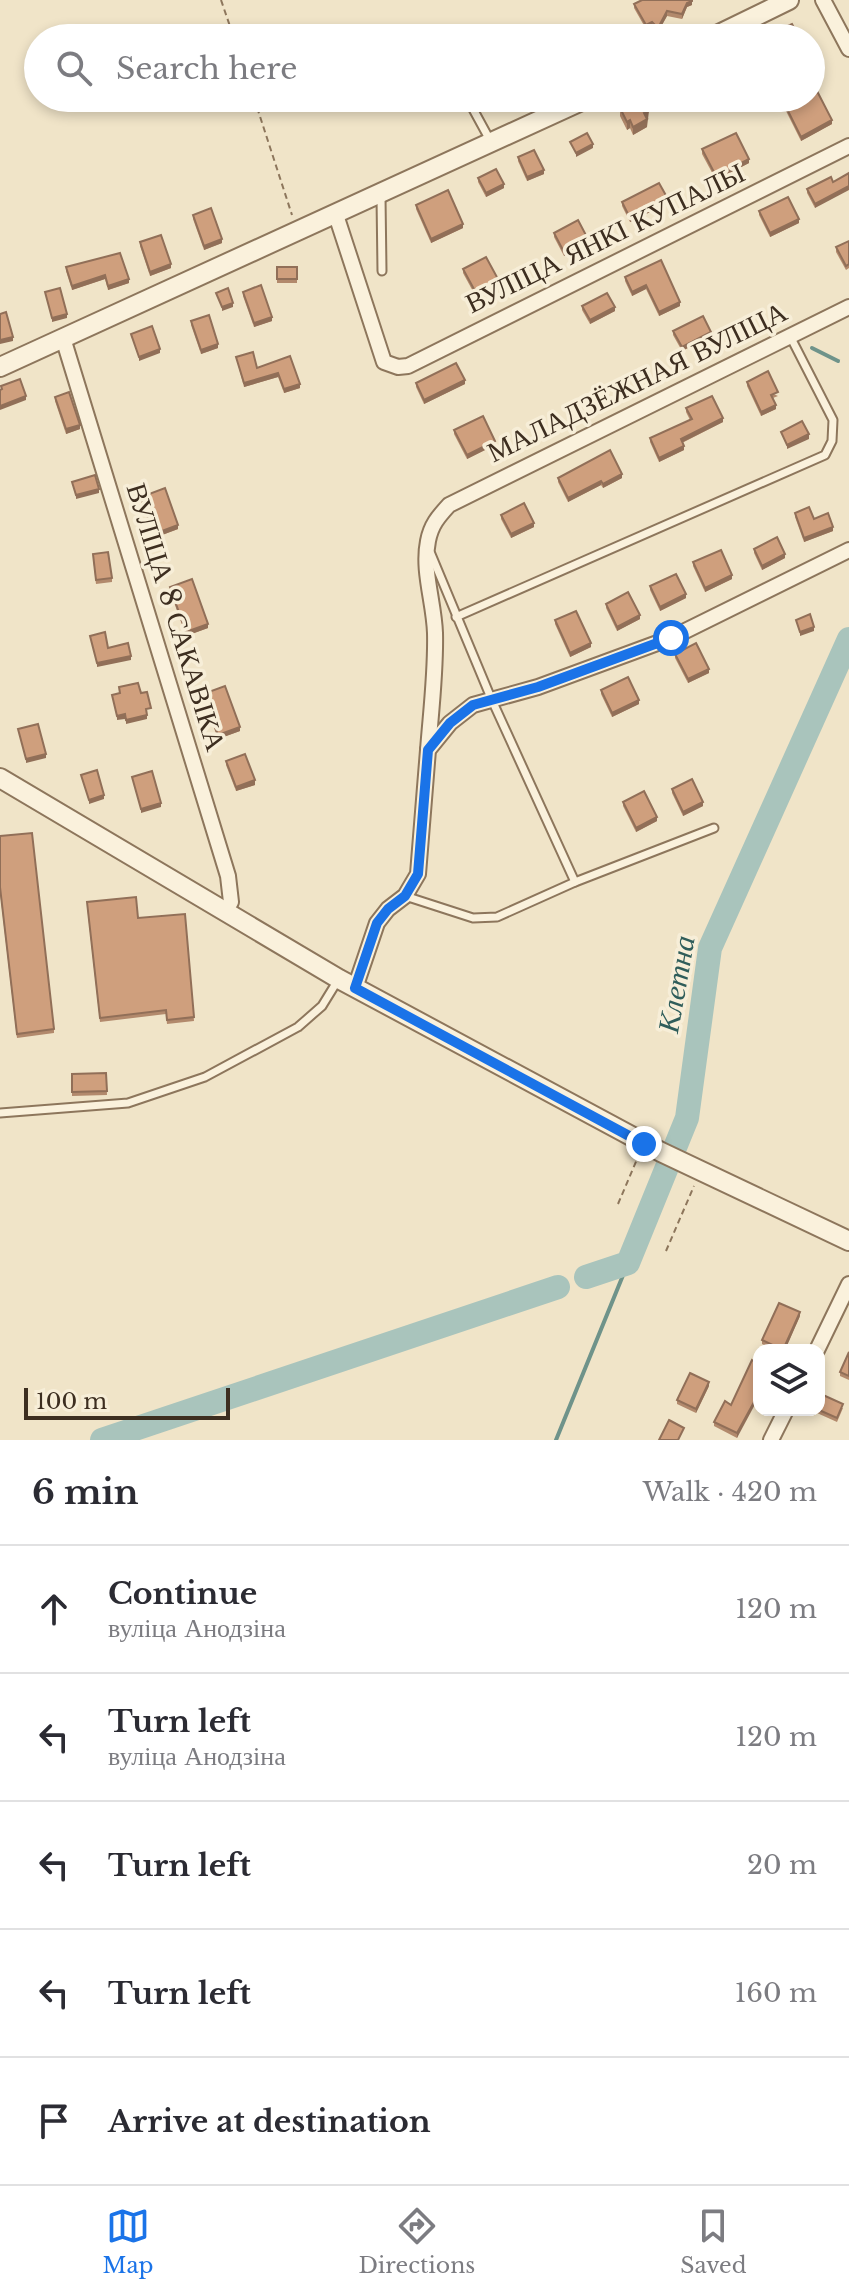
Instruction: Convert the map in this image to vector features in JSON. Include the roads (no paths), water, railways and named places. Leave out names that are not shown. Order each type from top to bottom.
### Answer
[{"type":"street","points":[[740,24],[789,0]]},
{"type":"street","points":[[823,0],[849,49]]},
{"type":"street","points":[[0,367],[559,112]]},
{"type":"street","name":"ВУЛІЦА ЯНКІ КУПАЛЫ","points":[[336,215],[384,362],[398,367],[408,366],[849,146]]},
{"type":"street","name":"МАЛАДЗЁЖНАЯ ВУЛІЦА","points":[[427,544],[433,522],[449,505],[849,307]]},
{"type":"street","name":"ВУЛІЦА 8 САКАВІКА","points":[[63,338],[228,876],[231,902],[225,912]]},
{"type":"street","points":[[347,984],[377,923],[388,909],[405,896],[418,874],[435,638],[434,611],[426,569],[427,544]]},
{"type":"street","points":[[428,750],[450,723],[473,705],[538,687],[671,638],[849,550]]},
{"type":"street","points":[[0,778],[347,984],[653,1148],[849,1241]]},
{"type":"street","points":[[821,1344],[844,1312],[849,1284]]},
{"type":"street","points":[[771,1440],[783,1416]]},
{"type":"lane","points":[[475,112],[492,144]]},
{"type":"lane","points":[[381,194],[382,271]]},
{"type":"lane","points":[[456,617],[825,455],[832,441],[833,420],[789,335]]},
{"type":"lane","points":[[427,544],[491,698],[575,882]]},
{"type":"lane","points":[[405,896],[473,918],[497,917],[575,882],[714,828]]},
{"type":"lane","points":[[0,1113],[128,1103],[205,1077],[298,1027],[347,984]]},
{"type":"waterway","points":[[812,348],[838,361]]},
{"type":"waterway","name":"Клетна","points":[[586,1277],[628,1263],[687,1118],[710,948],[849,639]]},
{"type":"waterway","points":[[556,1440],[628,1263]]},
{"type":"waterway","name":"Клетна","points":[[102,1440],[558,1287]]}]
